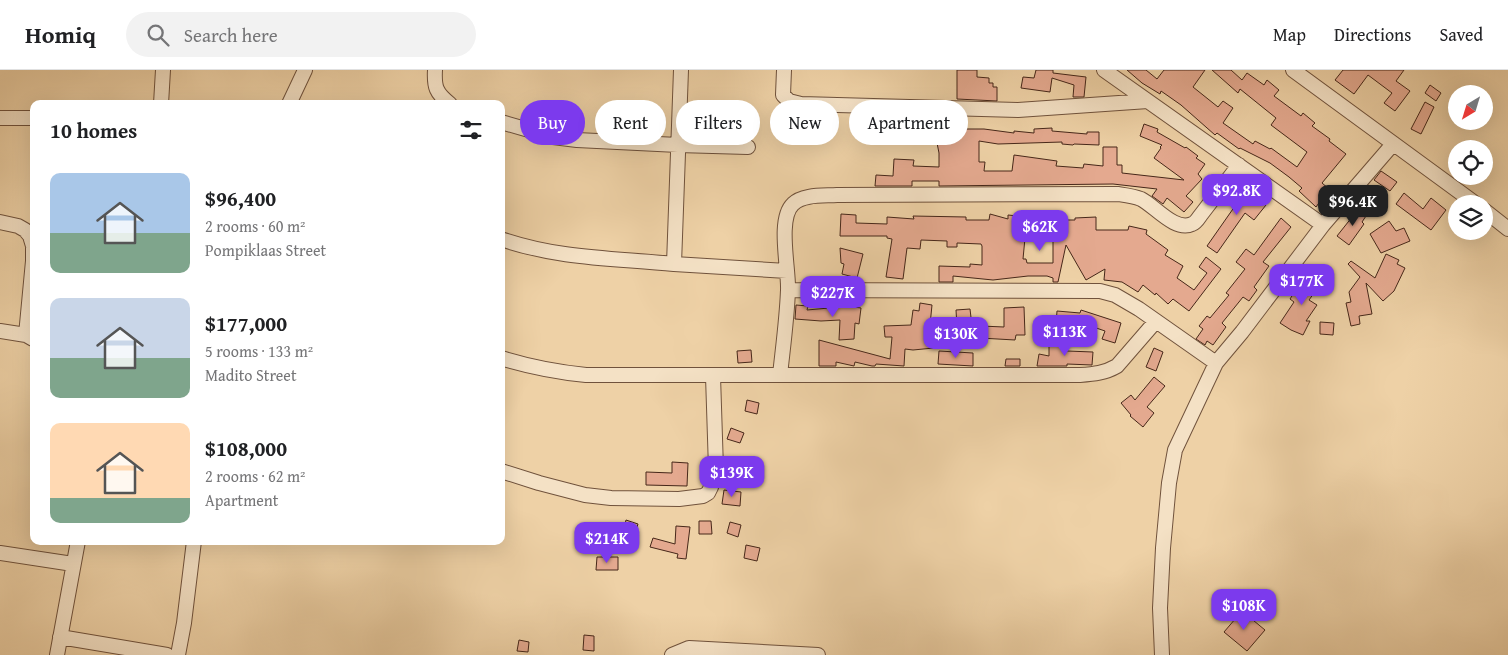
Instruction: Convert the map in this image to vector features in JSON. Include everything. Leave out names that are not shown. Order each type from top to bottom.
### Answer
[{"type":"street","points":[[161,100],[163,70]]},
{"type":"street","points":[[291,100],[305,70]]},
{"type":"street","points":[[435,70],[435,83],[438,93],[446,100]]},
{"type":"street","points":[[680,100],[681,70]]},
{"type":"street","points":[[784,70],[784,95],[789,101],[801,104],[1018,110],[1148,101]]},
{"type":"street","points":[[1104,70],[1323,225]]},
{"type":"street","points":[[1293,70],[1464,195]]},
{"type":"street","points":[[0,118],[30,118]]},
{"type":"street","points":[[505,123],[553,137],[676,145]]},
{"type":"street","points":[[1162,655],[1160,608],[1163,548],[1169,483],[1175,450],[1216,363],[1242,332],[1323,225],[1393,144]]},
{"type":"street","points":[[674,264],[678,145],[748,147]]},
{"type":"street","points":[[780,375],[788,290],[784,237],[789,208],[798,199],[837,195],[1118,194],[1138,198],[1174,223],[1187,226],[1193,224],[1200,216],[1238,165]]},
{"type":"street","points":[[1493,217],[1505,227]]},
{"type":"street","points":[[0,222],[25,230],[30,236]]},
{"type":"street","points":[[505,240],[537,250],[567,256],[787,271]]},
{"type":"street","points":[[788,290],[1100,292],[1116,295],[1139,309],[1216,363]]},
{"type":"street","points":[[505,359],[534,368],[586,375],[1080,376],[1100,374],[1117,366],[1156,322]]},
{"type":"street","points":[[0,331],[30,337]]},
{"type":"street","points":[[505,472],[586,495],[611,498],[680,499],[703,496],[708,493],[711,487],[716,469],[713,376]]},
{"type":"street","points":[[57,655],[77,545]]},
{"type":"street","points":[[178,655],[194,545]]},
{"type":"street","points":[[0,553],[73,564]]},
{"type":"street","points":[[60,637],[167,655]]},
{"type":"street","points":[[672,655],[689,648],[818,655]]},
{"type":"building","points":[[957,70],[977,70],[977,77],[989,78],[989,83],[993,83],[993,87],[997,87],[997,101],[957,99]]},
{"type":"building","points":[[1036,70],[1053,70],[1053,73],[1086,77],[1084,97],[1073,97],[1074,85],[1052,78],[1050,92],[1021,88],[1023,77],[1034,78]]},
{"type":"building","points":[[1127,70],[1146,70],[1157,79],[1164,70],[1205,70],[1193,87],[1218,107],[1223,101],[1233,108],[1223,123],[1253,144],[1255,141],[1271,148],[1297,167],[1307,152],[1271,125],[1276,118],[1240,89],[1238,93],[1212,70],[1231,70],[1242,80],[1247,73],[1264,85],[1267,80],[1279,90],[1274,96],[1301,116],[1303,113],[1315,123],[1312,126],[1346,154],[1322,183],[1329,189],[1316,207],[1299,191],[1302,188],[1270,163],[1239,149],[1217,133],[1215,135],[1181,105],[1161,91],[1160,94],[1142,83]]},
{"type":"building","points":[[1343,70],[1404,70],[1396,81],[1410,91],[1395,111],[1384,103],[1392,93],[1368,75],[1354,94],[1335,80]]},
{"type":"building","points":[[1430,85],[1441,93],[1436,101],[1425,93]]},
{"type":"building","points":[[1425,102],[1434,107],[1421,134],[1411,129]]},
{"type":"building","points":[[1144,124],[1158,129],[1157,132],[1186,147],[1198,156],[1196,158],[1205,164],[1198,174],[1202,179],[1186,196],[1193,202],[1184,212],[1167,198],[1163,204],[1152,196],[1157,189],[1113,184],[939,186],[939,181],[912,181],[912,186],[875,186],[876,175],[893,176],[894,159],[914,160],[913,166],[939,167],[937,145],[968,145],[968,129],[1014,133],[1014,131],[1034,133],[1034,129],[1052,128],[1052,131],[1087,134],[1087,132],[1099,132],[1099,145],[1073,145],[1062,144],[1062,142],[998,144],[979,141],[979,162],[985,162],[984,171],[1012,171],[1014,155],[1057,161],[1056,166],[1083,168],[1084,164],[1103,166],[1103,147],[1117,147],[1117,165],[1122,165],[1122,173],[1184,180],[1154,158],[1162,145],[1140,136]]},
{"type":"building","points":[[1381,171],[1397,182],[1390,191],[1374,180]]},
{"type":"building","points":[[1240,186],[1266,205],[1254,220],[1245,213],[1217,253],[1207,246],[1235,206],[1229,201]]},
{"type":"building","points":[[1404,193],[1423,209],[1431,198],[1446,210],[1431,230],[1396,204]]},
{"type":"building","points":[[1360,207],[1368,213],[1362,222],[1364,224],[1349,245],[1337,236]]},
{"type":"building","points":[[841,214],[856,215],[856,223],[887,224],[887,217],[914,219],[913,216],[966,217],[966,220],[989,220],[990,214],[1008,219],[1008,215],[1027,217],[1023,259],[1026,259],[1027,263],[1053,263],[1053,220],[1075,220],[1075,218],[1096,217],[1096,230],[1128,230],[1129,226],[1147,230],[1146,234],[1168,250],[1165,255],[1183,266],[1177,278],[1194,290],[1207,273],[1199,267],[1206,257],[1221,269],[1189,311],[1173,299],[1168,304],[1143,285],[1138,292],[1122,282],[1104,280],[1105,269],[1086,280],[1066,245],[1058,282],[1053,282],[1053,278],[1047,276],[993,280],[953,276],[953,282],[939,282],[939,266],[970,267],[970,264],[982,265],[982,246],[981,244],[957,243],[957,247],[947,247],[947,241],[921,240],[920,249],[907,248],[903,279],[886,277],[892,239],[887,238],[887,236],[840,236]]},
{"type":"building","points":[[1281,218],[1291,227],[1263,262],[1269,266],[1254,287],[1257,290],[1249,301],[1243,297],[1222,323],[1226,327],[1213,345],[1207,341],[1205,345],[1196,339],[1203,329],[1199,326],[1207,316],[1210,318],[1229,295],[1226,293],[1245,269],[1236,262],[1246,249],[1254,255]]},
{"type":"building","points":[[1389,221],[1396,231],[1404,228],[1410,241],[1381,253],[1370,234]]},
{"type":"building","points":[[840,248],[863,254],[857,278],[842,274],[844,264],[841,263]]},
{"type":"building","points":[[1386,254],[1399,260],[1397,264],[1405,268],[1394,291],[1383,301],[1366,283],[1372,314],[1359,316],[1360,324],[1351,326],[1346,303],[1351,302],[1349,292],[1360,277],[1348,264],[1351,261],[1375,278]]},
{"type":"building","points":[[1314,272],[1324,279],[1309,300],[1317,305],[1306,321],[1310,321],[1303,335],[1280,323],[1294,302],[1290,299],[1299,285],[1303,288]]},
{"type":"building","points":[[920,303],[932,305],[930,325],[949,333],[944,347],[905,349],[904,366],[876,364],[872,366],[855,362],[854,366],[836,362],[836,366],[819,366],[819,340],[890,359],[892,337],[885,337],[884,326],[911,325],[913,310],[919,311]]},
{"type":"building","points":[[796,305],[808,306],[807,310],[840,307],[841,305],[861,308],[859,324],[855,323],[854,339],[839,340],[840,320],[795,319]]},
{"type":"building","points":[[1024,307],[1025,335],[1016,335],[1015,340],[980,338],[981,326],[1004,327],[1004,308]]},
{"type":"building","points":[[970,309],[972,326],[957,327],[956,310]]},
{"type":"building","points":[[1081,310],[1121,323],[1115,343],[1102,339],[1105,331],[1067,318],[1067,324],[1056,324],[1057,311],[1080,313]]},
{"type":"building","points":[[1320,322],[1334,323],[1333,335],[1320,334]]},
{"type":"building","points":[[1049,345],[1067,345],[1067,351],[1093,352],[1092,365],[1037,366],[1039,354],[1049,356]]},
{"type":"building","points":[[1154,348],[1163,352],[1156,371],[1146,367]]},
{"type":"building","points":[[751,350],[752,362],[738,363],[737,351]]},
{"type":"building","points":[[939,351],[973,353],[973,366],[938,364]]},
{"type":"building","points":[[1006,359],[1020,359],[1020,366],[1005,366]]},
{"type":"building","points":[[1154,377],[1165,386],[1147,407],[1154,413],[1143,427],[1130,416],[1121,403],[1131,395],[1135,400]]},
{"type":"building","points":[[747,400],[759,403],[757,414],[745,411]]},
{"type":"building","points":[[731,428],[744,433],[740,443],[727,439]]},
{"type":"building","points":[[743,461],[754,461],[754,476],[743,476]]},
{"type":"building","points":[[672,462],[688,463],[687,486],[646,485],[646,472],[672,473]]},
{"type":"building","points":[[724,490],[741,492],[740,506],[722,504]]},
{"type":"building","points":[[626,520],[638,524],[634,536],[623,533]]},
{"type":"building","points":[[699,521],[711,521],[712,534],[699,534]]},
{"type":"building","points":[[730,522],[741,525],[738,537],[727,533]]},
{"type":"building","points":[[676,526],[690,527],[686,559],[677,558],[678,554],[650,547],[653,538],[675,544]]},
{"type":"building","points":[[746,545],[760,548],[757,561],[744,558]]},
{"type":"building","points":[[597,557],[618,557],[618,570],[596,570]]},
{"type":"building","points":[[1242,611],[1265,630],[1247,651],[1224,632]]},
{"type":"building","points":[[584,635],[594,636],[594,651],[583,650]]},
{"type":"building","points":[[519,640],[529,642],[528,652],[517,651]]}]
